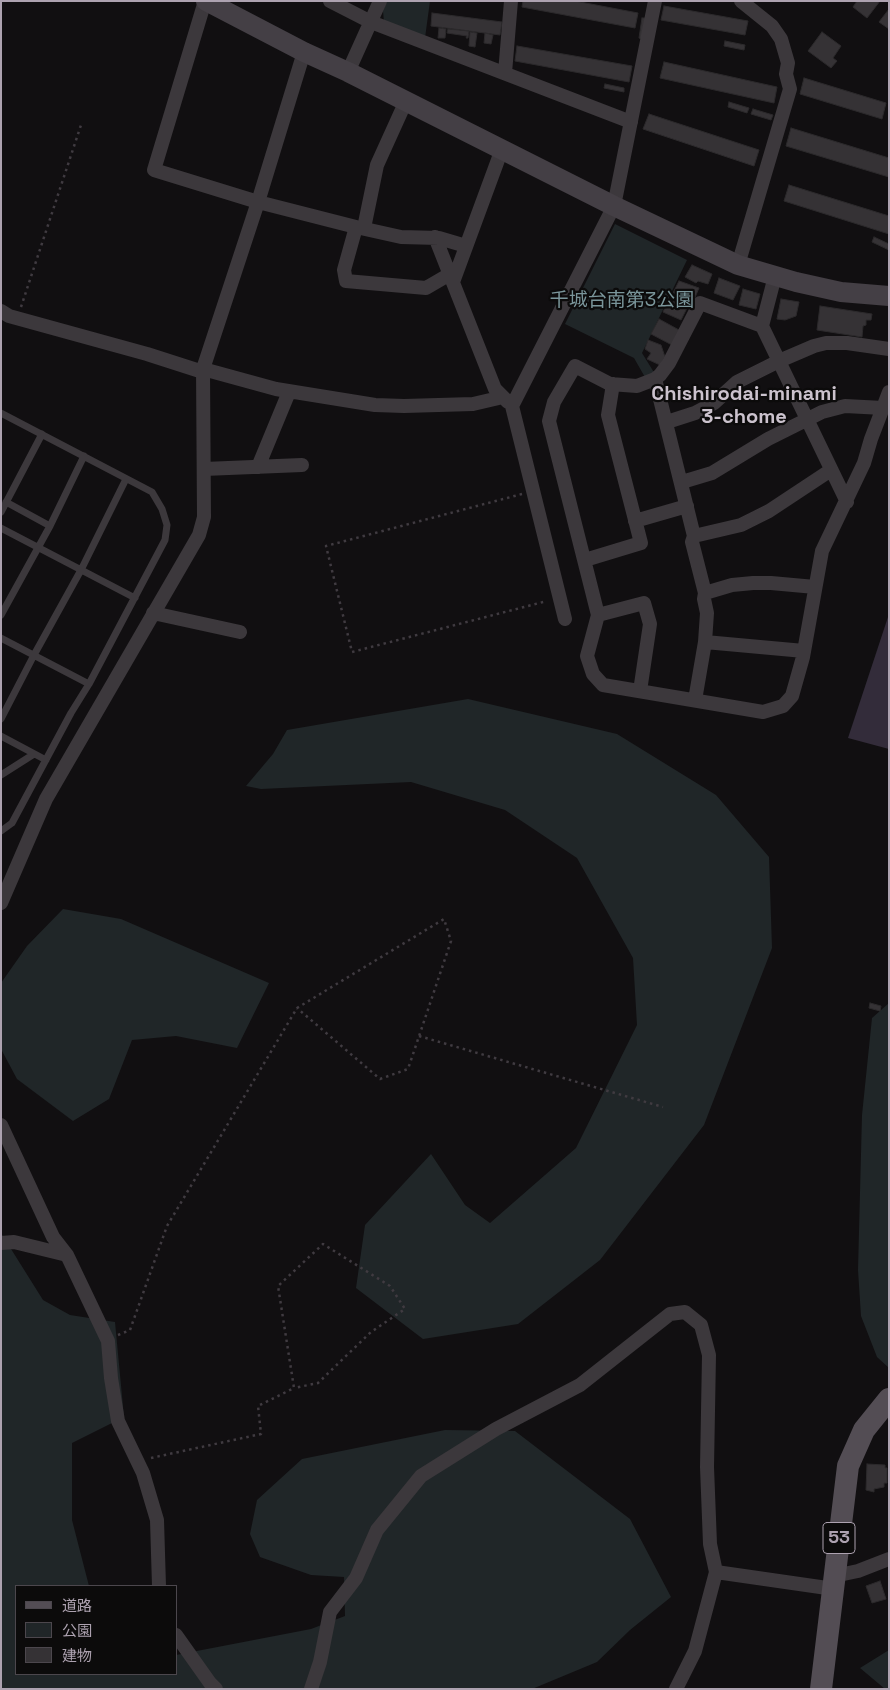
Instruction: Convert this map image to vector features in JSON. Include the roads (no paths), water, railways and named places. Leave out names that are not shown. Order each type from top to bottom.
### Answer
[{"type":"main road","name":"53","points":[[821,1689],[848,1466],[864,1430],[889,1399]]},
{"type":"street","points":[[466,246],[435,238],[401,237],[360,228],[258,202],[154,170],[206,1],[304,52],[348,72],[614,206],[738,265],[841,292],[889,296]]},
{"type":"street","points":[[330,1],[371,22],[631,122]]},
{"type":"street","points":[[348,72],[380,1]]},
{"type":"street","points":[[505,73],[511,1]]},
{"type":"street","points":[[508,401],[614,206],[655,1]]},
{"type":"street","points":[[738,265],[790,89],[786,74],[788,63],[781,39],[772,26],[741,1]]},
{"type":"street","points":[[1,903],[46,799],[199,535],[204,517],[203,370],[258,202],[304,52]]},
{"type":"street","points":[[406,101],[377,165],[360,228],[344,270],[346,281],[426,288],[451,278],[466,246],[502,149]]},
{"type":"street","points":[[435,238],[495,388],[508,401],[565,619]]},
{"type":"street","points":[[775,276],[762,326],[847,502]]},
{"type":"street","points":[[762,326],[700,303],[669,363],[655,379],[637,386],[610,384],[575,366],[554,402],[549,421],[598,615],[587,656],[593,674],[603,685],[763,712],[783,706],[792,696],[804,652],[822,551],[864,463],[889,392]]},
{"type":"street","points":[[1,311],[18,318],[289,392],[375,405],[473,404],[508,401]]},
{"type":"street","points":[[667,422],[696,413],[714,403],[737,382],[814,346],[826,343],[847,343],[889,349]]},
{"type":"street","points":[[655,379],[682,482],[694,536],[692,542],[705,593],[704,599],[707,613],[705,642],[695,700]]},
{"type":"street","points":[[585,560],[641,543],[608,415],[613,384]]},
{"type":"street","points":[[258,467],[289,392]]},
{"type":"street","points":[[682,482],[712,473],[768,439],[822,412],[845,406],[883,408]]},
{"type":"street","points":[[204,469],[302,465]]},
{"type":"street","points":[[694,536],[741,525],[769,511],[831,470]]},
{"type":"street","points":[[635,521],[687,506]]},
{"type":"street","points":[[705,593],[732,585],[753,583],[815,587]]},
{"type":"street","points":[[598,615],[644,603],[650,624],[640,691]]},
{"type":"street","points":[[153,613],[240,632]]},
{"type":"street","points":[[705,642],[804,652]]},
{"type":"street","points":[[1,1125],[53,1237],[67,1255],[108,1341],[118,1421],[143,1473],[157,1520],[159,1585]]},
{"type":"street","points":[[1,1243],[14,1242],[67,1255]]},
{"type":"street","points":[[311,1689],[320,1662],[330,1612],[356,1578],[377,1530],[421,1476],[496,1429],[580,1385],[670,1314],[685,1312],[701,1324],[709,1355],[707,1467],[710,1544],[716,1572],[695,1651],[676,1689]]},
{"type":"street","points":[[716,1572],[834,1582],[889,1559]]},
{"type":"street","points":[[178,1638],[216,1689]]},
{"type":"lane","points":[[1,413],[152,492],[162,509],[168,525],[165,540],[90,684],[71,713],[12,823],[1,831]]},
{"type":"lane","points":[[1,512],[42,434]]},
{"type":"lane","points":[[1,615],[50,526],[84,456]]},
{"type":"lane","points":[[1,720],[81,570],[126,479]]},
{"type":"lane","points":[[6,502],[50,526]]},
{"type":"lane","points":[[1,528],[135,598]]},
{"type":"lane","points":[[1,638],[90,684]]},
{"type":"lane","points":[[1,736],[46,760]]},
{"type":"lane","points":[[1,775],[34,754]]},
{"type":"district","name":"Chishirodai-minami 3-chome","points":[[744,406]]},
{"type":"park label","name":"千城台南第3公園","points":[[622,301]]}]
